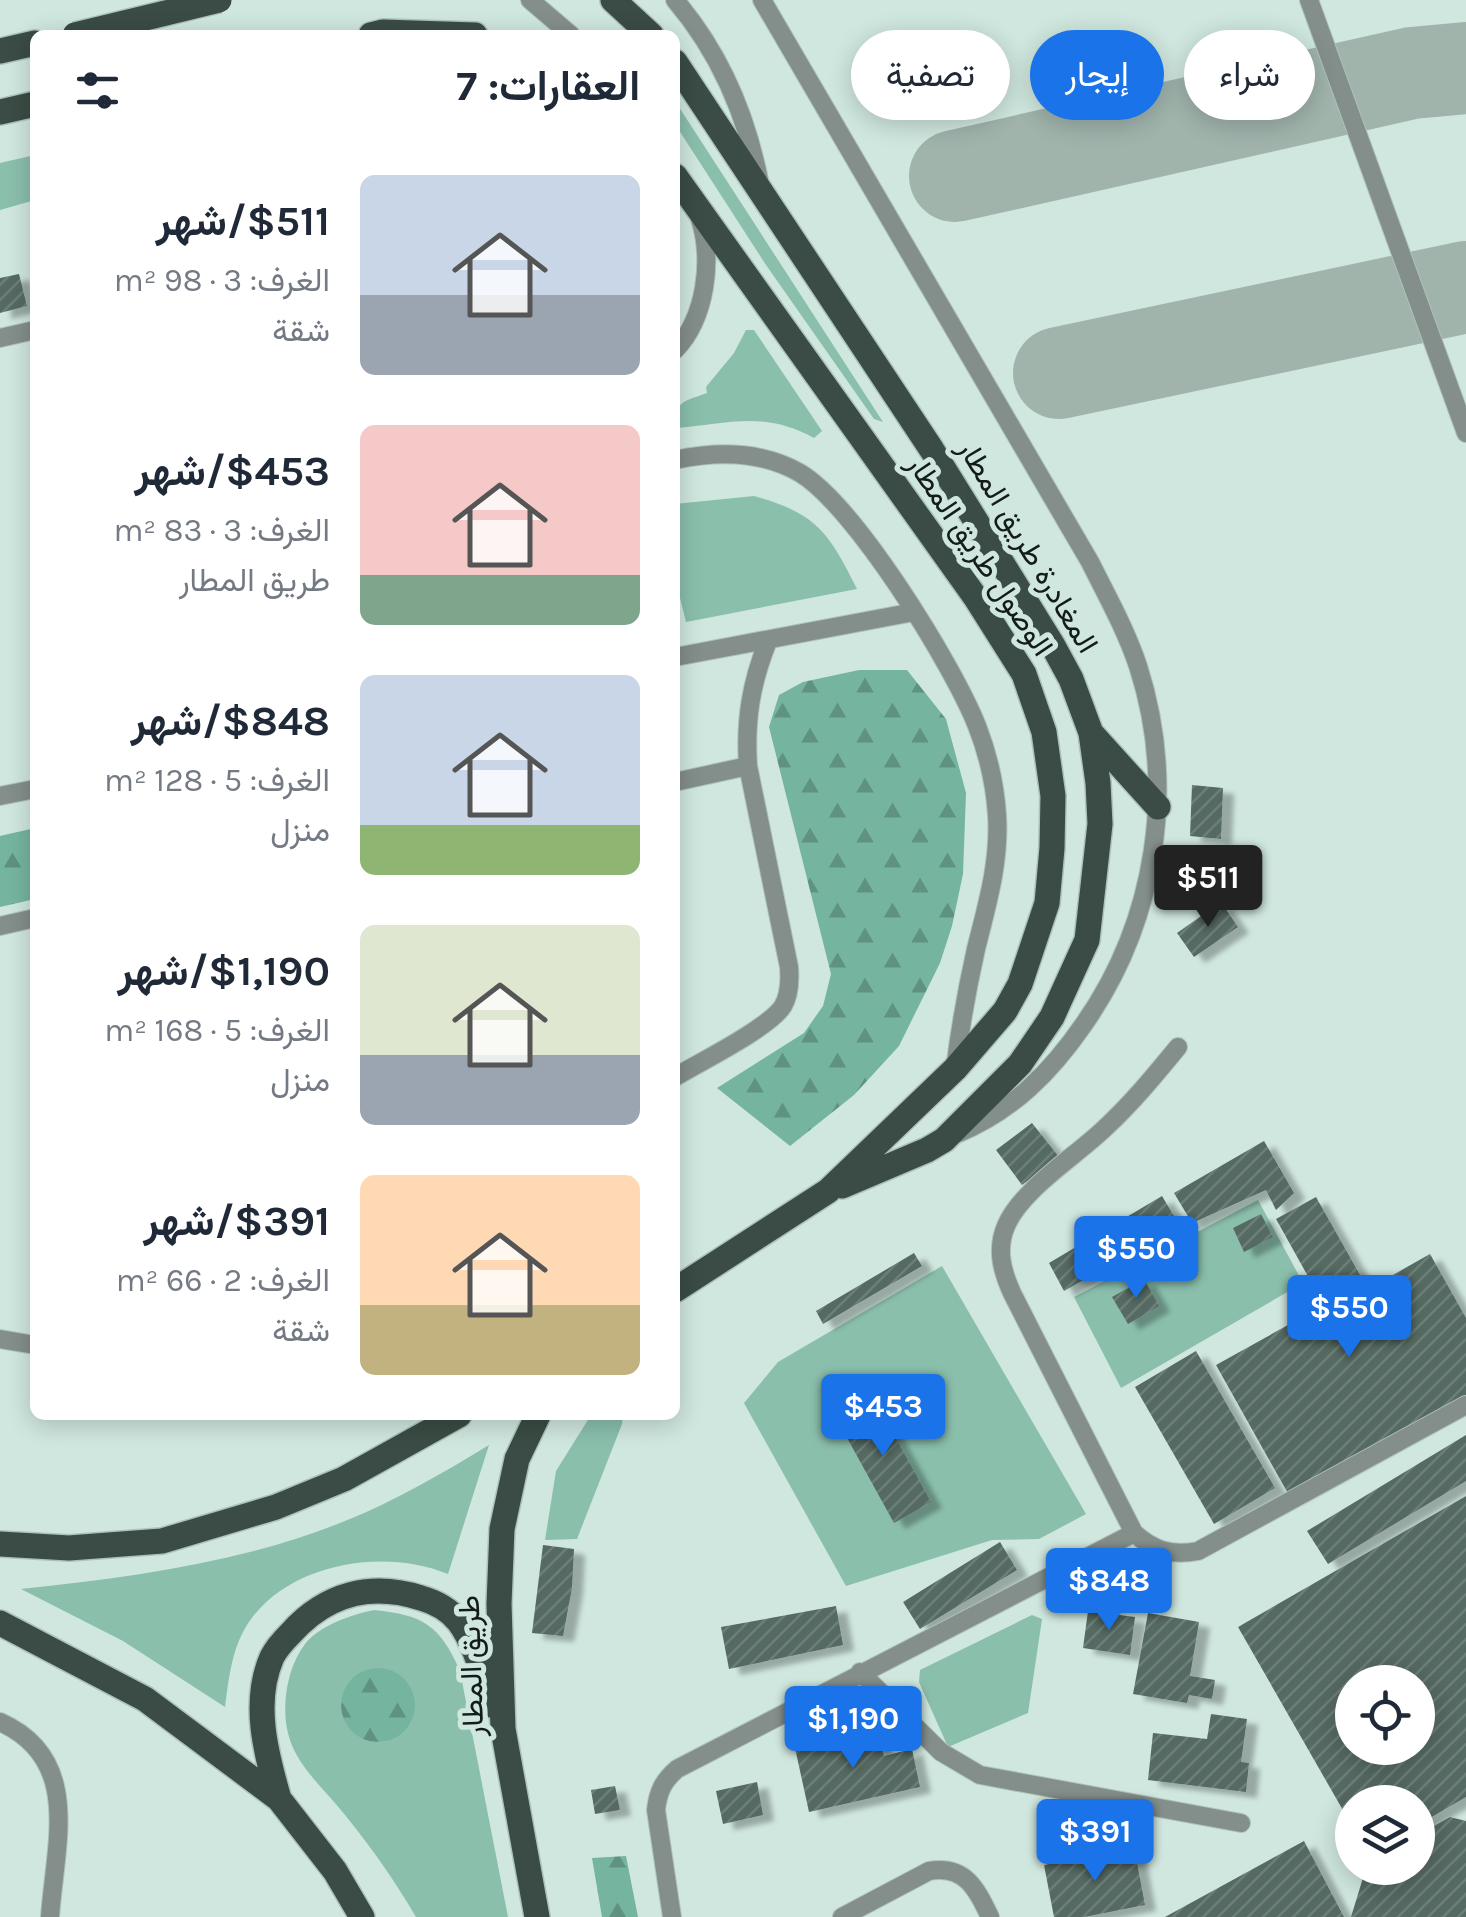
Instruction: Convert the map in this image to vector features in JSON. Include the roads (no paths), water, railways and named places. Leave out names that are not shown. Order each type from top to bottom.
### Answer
[{"type":"main road","points":[[95,30],[220,0]]},
{"type":"main road","points":[[613,0],[646,30]]},
{"type":"main road","points":[[0,49],[30,42]]},
{"type":"main road","name":"المغادرة طريق المطار","points":[[681,68],[932,450],[1052,644],[1071,679],[1090,733],[1098,783],[1100,824],[1087,940],[1052,1017],[1020,1064],[944,1140],[828,1191]]},
{"type":"main road","points":[[0,112],[30,105]]},
{"type":"main road","name":"الوصول طريق المطار","points":[[680,183],[976,598],[1024,674],[1044,732],[1052,796],[1047,903],[1020,984],[1005,1011],[955,1070],[828,1191]]},
{"type":"main road","points":[[1090,733],[1158,807]]},
{"type":"main road","points":[[680,1287],[828,1191]]},
{"type":"main road","points":[[0,1544],[69,1548],[162,1541],[276,1508],[344,1480],[450,1420]]},
{"type":"main road","name":"طريق المطار","points":[[536,1420],[517,1459],[502,1529],[498,1604],[502,1729],[537,1917]]},
{"type":"main road","points":[[278,1798],[262,1719],[272,1658],[306,1615],[348,1594],[395,1590],[434,1602],[448,1611],[460,1622],[472,1646],[502,1729]]},
{"type":"main road","points":[[0,1622],[145,1699],[278,1798],[335,1871],[362,1917]]},
{"type":"lane","points":[[79,30],[220,0]]},
{"type":"lane","points":[[530,0],[566,30]]},
{"type":"lane","points":[[675,0],[707,41],[740,108],[762,190]]},
{"type":"lane","points":[[762,0],[1080,545],[1114,611],[1138,668],[1146,699],[1157,771],[1155,843],[1139,914],[1110,982],[1068,1046],[1022,1096],[998,1114],[944,1140]]},
{"type":"lane","points":[[1309,0],[1466,433]]},
{"type":"lane","points":[[680,343],[694,322],[706,274],[702,225],[694,202]]},
{"type":"lane","points":[[0,338],[30,331]]},
{"type":"lane","points":[[680,459],[736,454],[780,464],[801,474],[844,512],[914,612],[977,726],[990,770],[997,815],[996,862],[965,1001],[955,1070]]},
{"type":"lane","points":[[680,656],[914,612]]},
{"type":"lane","points":[[680,1075],[769,1020],[783,1006],[790,986],[748,766],[748,702],[768,641]]},
{"type":"lane","points":[[680,781],[748,766]]},
{"type":"lane","points":[[0,796],[30,790]]},
{"type":"lane","points":[[0,926],[30,919]]},
{"type":"lane","points":[[1178,1047],[1109,1125],[1015,1209],[1004,1229],[1000,1250],[1002,1272],[1134,1533],[1163,1552],[1198,1551],[1466,1405]]},
{"type":"lane","points":[[0,1340],[30,1344]]},
{"type":"lane","points":[[672,1917],[656,1810],[665,1780],[677,1768],[1134,1533]]},
{"type":"lane","points":[[860,1672],[941,1752],[980,1775],[1241,1823]]},
{"type":"lane","points":[[0,1722],[25,1735],[42,1751],[54,1771],[59,1796],[50,1917]]},
{"type":"lane","points":[[842,1917],[929,1871],[942,1869],[967,1877],[990,1917]]}]
